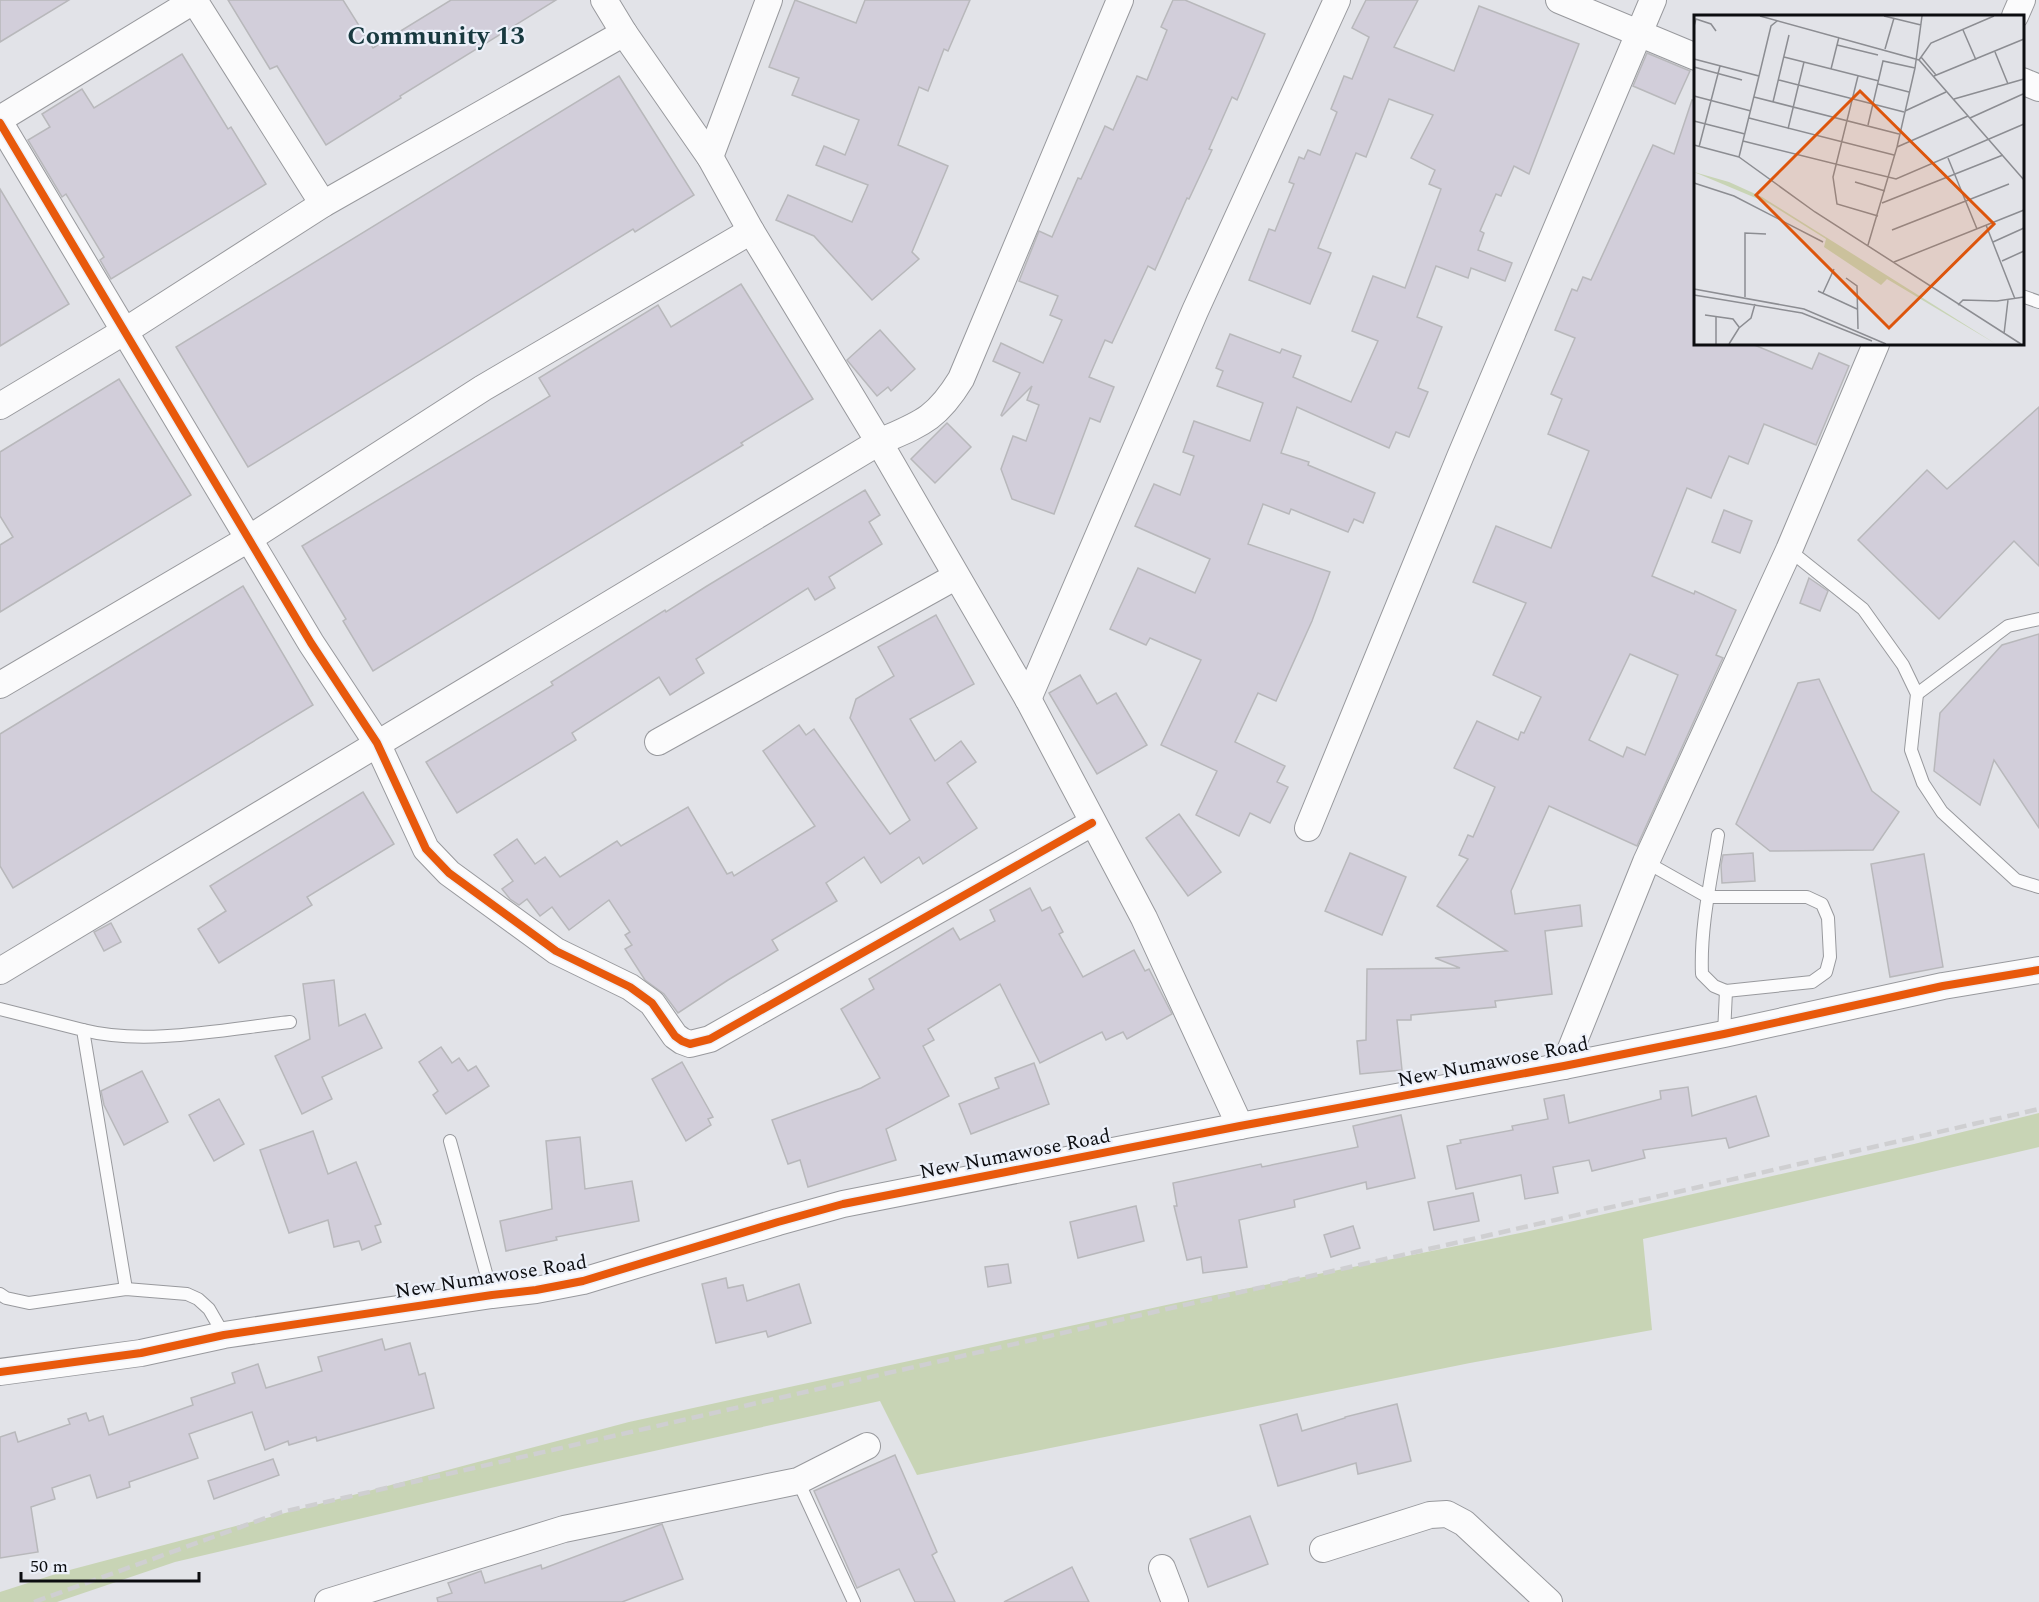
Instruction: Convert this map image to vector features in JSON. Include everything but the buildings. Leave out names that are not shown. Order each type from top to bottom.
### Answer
[{"type":"street","points":[[323,204],[195,0],[0,121],[311,643],[377,743],[426,849],[449,873],[556,951],[630,987],[652,1003],[675,1036],[690,1044],[710,1040],[1092,823]]},
{"type":"street","points":[[604,0],[624,33],[710,157],[751,231],[879,442],[955,577],[1028,699],[1144,918],[1240,1126]]},
{"type":"street","points":[[710,157],[769,0]]},
{"type":"street","points":[[0,971],[879,442],[925,422],[948,401],[961,379],[1120,0]]},
{"type":"street","points":[[1028,699],[1196,311],[1337,0]]},
{"type":"street","points":[[1558,0],[1694,57]]},
{"type":"street","points":[[1308,828],[1460,457],[1653,0]]},
{"type":"street","points":[[2015,15],[2022,0]]},
{"type":"street","points":[[0,406],[125,332],[323,204],[624,33]]},
{"type":"street","points":[[2024,82],[2039,88]]},
{"type":"street","points":[[0,685],[250,538],[483,388],[751,231]]},
{"type":"street","points":[[1564,1066],[1646,862],[1789,550],[1876,345]]},
{"type":"street","points":[[658,742],[955,577]]},
{"type":"street","name":"New Numawose Road","points":[[0,1372],[141,1353],[224,1335],[536,1290],[583,1281],[843,1204],[1240,1126],[1564,1066],[1943,986],[2039,970]]},
{"type":"street","points":[[328,1602],[564,1529],[798,1481],[867,1446]]},
{"type":"street","points":[[1323,1549],[1430,1515],[1447,1514],[1464,1523],[1549,1602]]},
{"type":"street","points":[[1162,1568],[1175,1602]]},
{"type":"lane","points":[[2024,297],[2039,302]]},
{"type":"lane","points":[[1789,550],[1863,609],[1903,665],[1917,694],[1911,750],[1923,783],[1942,812],[2016,880],[2039,887]]},
{"type":"lane","points":[[1917,694],[2007,626],[2039,619]]},
{"type":"lane","points":[[1646,862],[1708,897],[1807,897],[1822,904],[1828,918],[1830,957],[1826,972],[1812,982],[1726,991],[1714,986],[1702,974],[1701,954],[1708,897],[1718,834]]},
{"type":"lane","points":[[1724,1034],[1726,991]]},
{"type":"lane","points":[[0,1009],[103,1035],[156,1037],[290,1022]]},
{"type":"lane","points":[[83,1030],[126,1289]]},
{"type":"lane","points":[[450,1141],[492,1295]]},
{"type":"lane","points":[[0,1294],[6,1298],[29,1303],[126,1289],[187,1294],[198,1299],[209,1309],[224,1335]]},
{"type":"lane","points":[[798,1481],[854,1602]]},
{"type":"green space","points":[[2039,1113],[2039,1147],[1643,1239],[1652,1330],[1470,1363],[917,1475],[880,1401],[568,1470],[175,1562],[57,1602],[0,1602],[0,1592],[62,1572],[629,1422],[1171,1304],[1525,1232],[1914,1144]]},
{"type":"railway","points":[[34,1602],[282,1512],[2039,1109]]},
{"type":"cycle path","points":[[0,123],[311,643],[377,743],[426,849],[449,873],[556,951],[630,987],[652,1003],[675,1036],[682,1041],[690,1044],[710,1039],[1092,823]]},
{"type":"cycle path","points":[[0,1372],[141,1353],[224,1335],[536,1290],[583,1281],[843,1204],[1240,1126],[1564,1066],[1943,986],[2039,970]]},
{"type":"district","name":"Community 13","points":[[436,36]]}]
